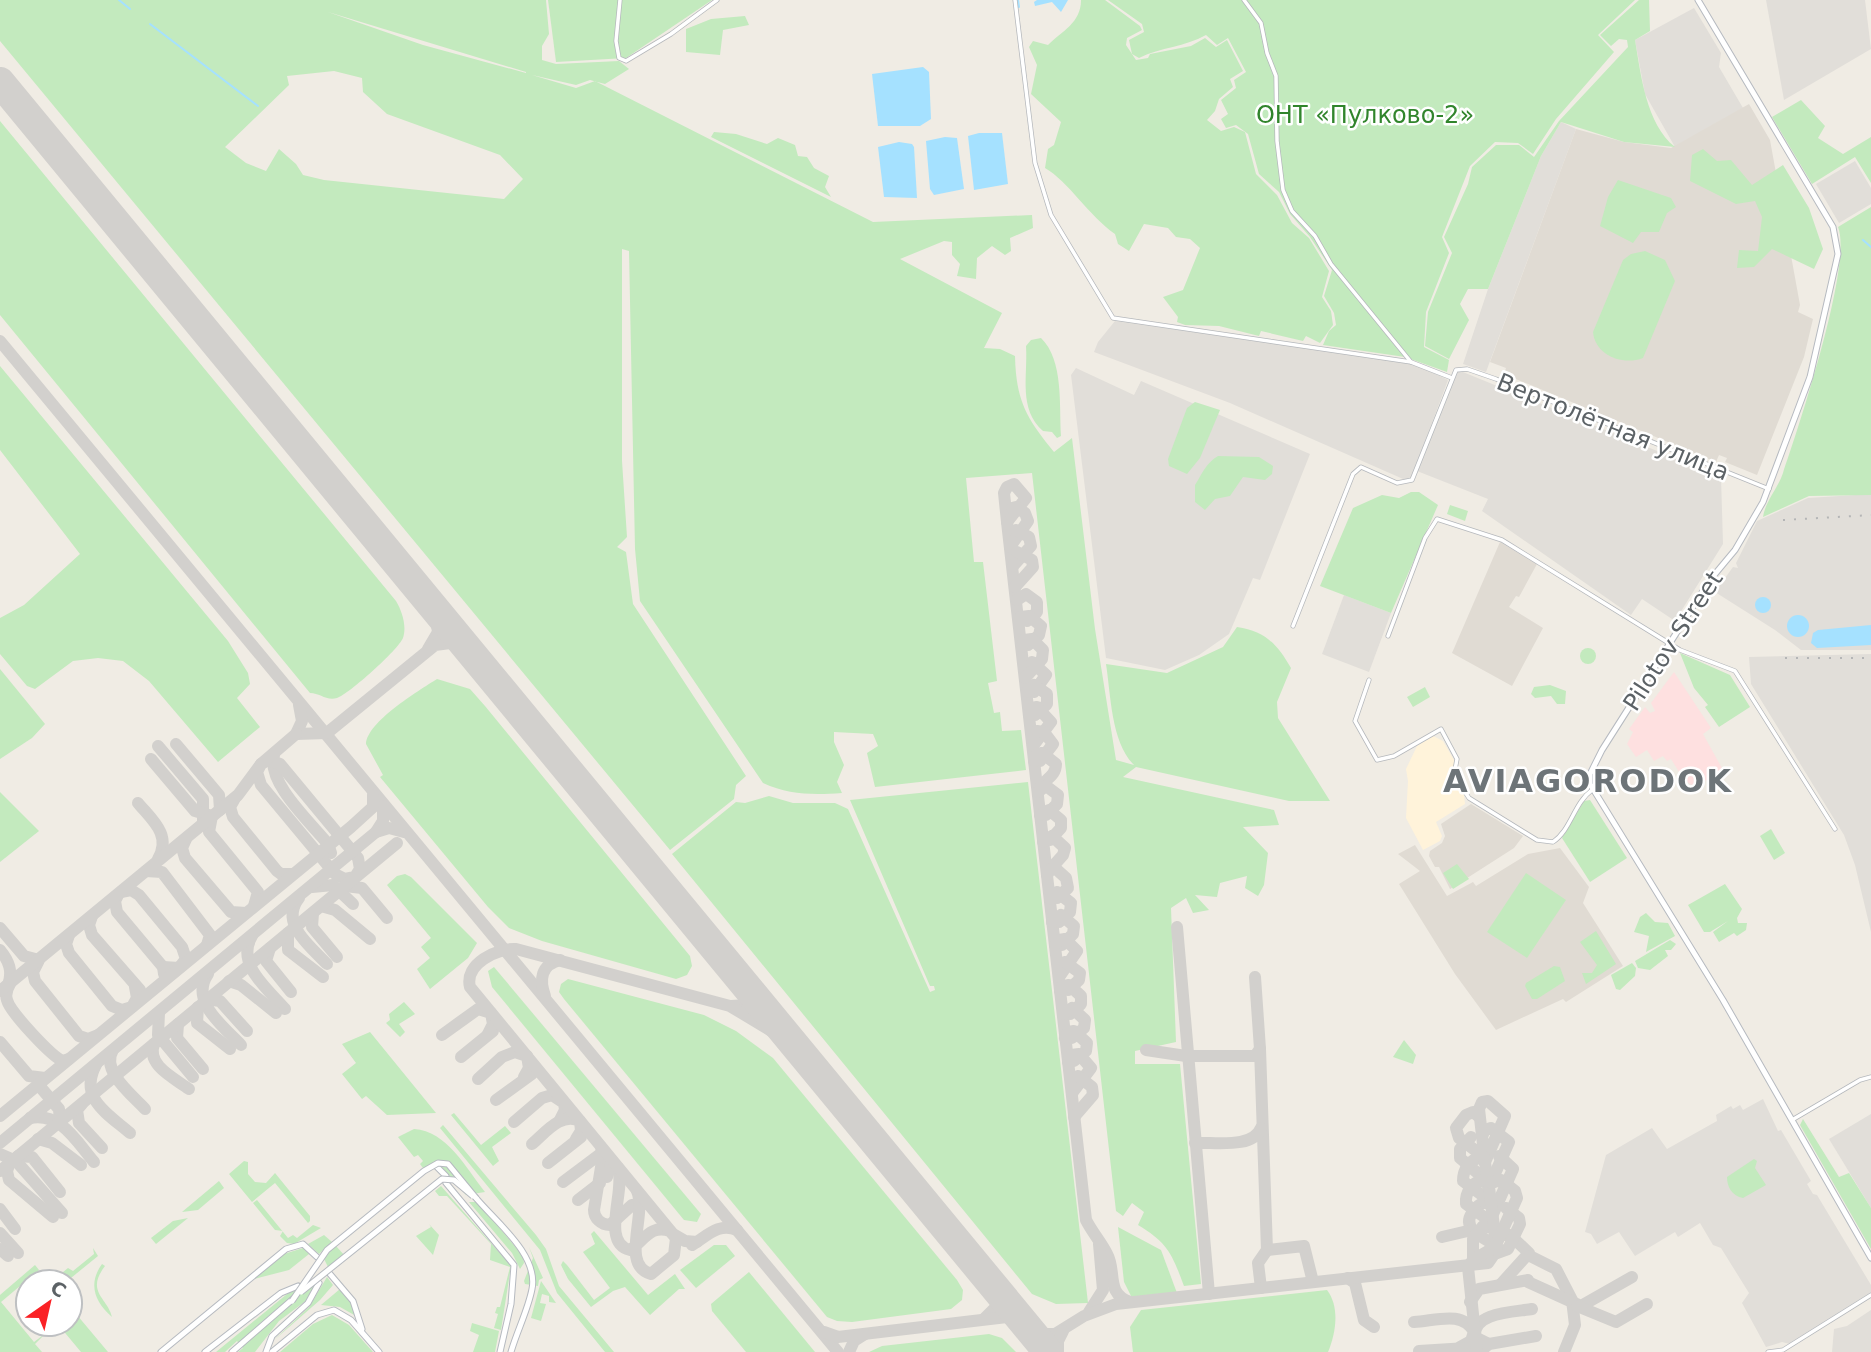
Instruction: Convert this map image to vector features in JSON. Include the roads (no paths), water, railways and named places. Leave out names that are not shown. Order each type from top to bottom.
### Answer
[{"type":"street","points":[[620,0],[617,41],[619,58],[625,61],[671,34],[717,0]]},
{"type":"street","points":[[1015,0],[1035,163],[1051,215],[1113,318],[1411,362],[1452,378],[1412,480],[1397,482],[1361,467],[1356,470],[1293,626]]},
{"type":"street","points":[[1244,0],[1261,23],[1267,52],[1276,76],[1277,141],[1283,190],[1292,211],[1315,236],[1331,264],[1411,362]]},
{"type":"street","name":"Pilotov Street","points":[[1592,790],[1589,778],[1592,766],[1710,580],[1735,550],[1769,489],[1810,377],[1839,246],[1833,227],[1698,0]]},
{"type":"street","name":"Вертолётная улица","points":[[1452,378],[1456,370],[1467,369],[1496,379],[1769,489]]},
{"type":"street","points":[[1388,636],[1425,538],[1437,519],[1502,540],[1670,644],[1739,675],[1835,829]]},
{"type":"street","points":[[1369,680],[1355,721],[1377,760],[1394,756],[1441,729],[1457,760],[1454,775],[1469,798],[1543,842],[1553,842],[1559,837],[1582,800],[1592,790],[1717,990],[1871,1258]]},
{"type":"street","points":[[1792,1120],[1860,1080],[1871,1077]]},
{"type":"street","points":[[232,1352],[292,1301],[327,1250],[424,1171],[438,1163],[448,1164],[529,1264],[532,1285],[510,1352]]},
{"type":"street","points":[[436,1167],[514,1265],[511,1304],[500,1352]]},
{"type":"street","points":[[205,1352],[281,1293],[300,1289],[324,1275],[442,1179],[454,1180],[476,1198]]},
{"type":"street","points":[[161,1352],[286,1249],[303,1244],[319,1260],[324,1275],[352,1299],[367,1338]]},
{"type":"street","points":[[266,1352],[272,1336],[308,1304],[324,1275]]},
{"type":"street","points":[[292,1301],[300,1289]]},
{"type":"street","points":[[1768,1352],[1783,1350],[1871,1296]]},
{"type":"street","points":[[272,1352],[327,1311],[344,1313],[379,1352]]},
{"type":"water","points":[[1068,0],[1061,12],[1052,2],[1035,6],[1034,2]]},
{"type":"water","points":[[923,67],[929,72],[931,119],[920,126],[878,126],[872,74]]},
{"type":"water","points":[[1002,133],[1008,184],[974,190],[968,136]]},
{"type":"water","points":[[945,137],[957,138],[964,189],[934,195],[930,189],[926,141]]},
{"type":"water","points":[[899,142],[912,144],[914,147],[917,198],[884,197],[878,147]]},
{"type":"water","points":[[1763,597],[1771,605],[1763,613],[1755,605]]},
{"type":"water","points":[[1798,615],[1806,618],[1809,626],[1806,634],[1798,637],[1790,634],[1787,626],[1790,618]]},
{"type":"water","points":[[1871,625],[1871,645],[1817,648],[1811,643],[1813,633],[1818,630]]},
{"type":"waterway","points":[[119,0],[130,9]]},
{"type":"waterway","points":[[1018,0],[1019,7]]},
{"type":"waterway","points":[[150,24],[258,106]]},
{"type":"waterway","points":[[1863,240],[1871,247]]},
{"type":"railway","points":[[1783,520],[1871,515]]},
{"type":"railway","points":[[1785,658],[1871,658]]},
{"type":"district","name":"AVIAGORODOK","points":[[1588,781]]},
{"type":"park label","name":"ОНТ «Пулково-2»","points":[[1365,115]]}]
